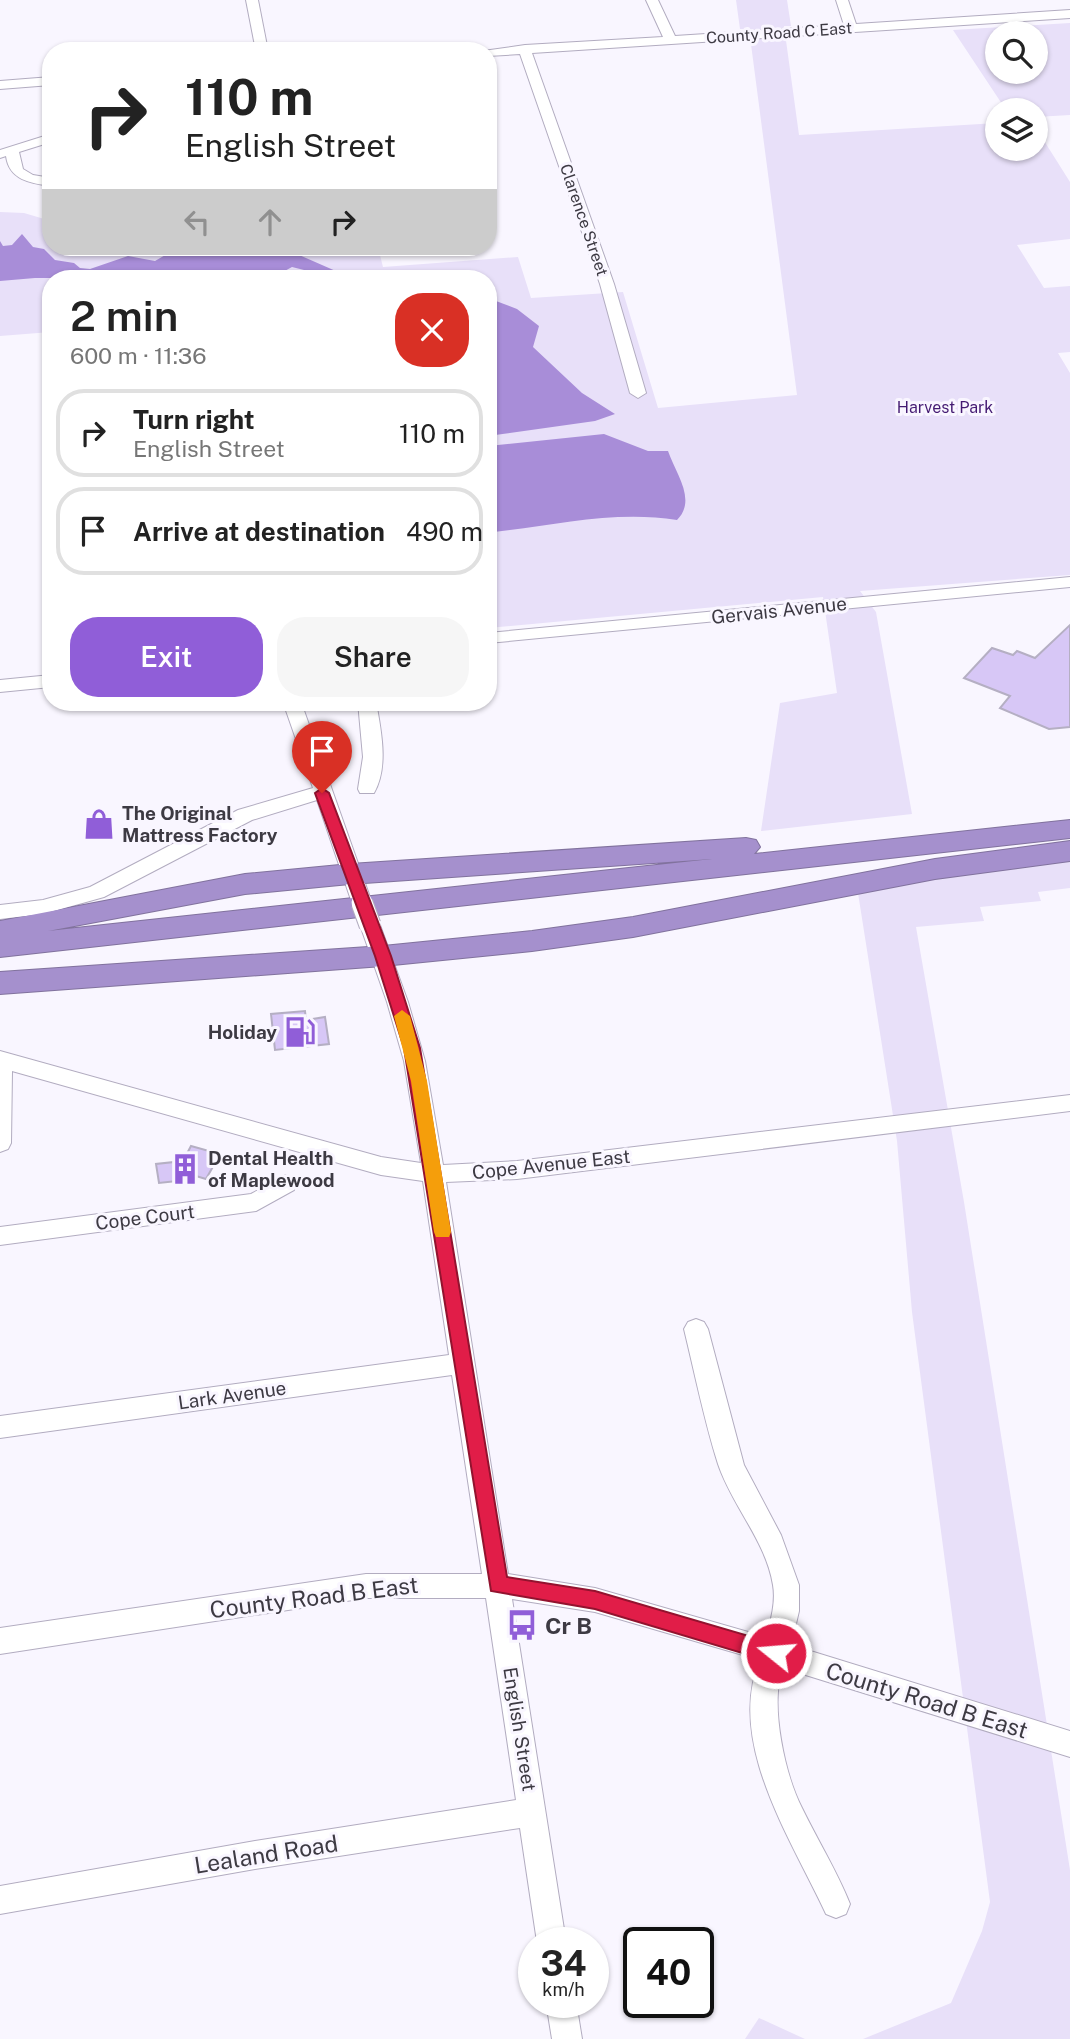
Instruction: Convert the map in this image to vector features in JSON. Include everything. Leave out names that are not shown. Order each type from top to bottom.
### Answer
[{"type":"highway","points":[[0,930],[215,889],[353,881],[986,832],[1065,840]]},
{"type":"highway","points":[[0,947],[1065,840]]},
{"type":"highway","points":[[0,983],[606,932],[921,872],[1065,840]]},
{"type":"highway","points":[[0,963],[1065,840]]},
{"type":"street","points":[[252,0],[260,42]]},
{"type":"street","points":[[652,0],[671,40]]},
{"type":"street","points":[[842,0],[851,28]]},
{"type":"street","name":"County Road C East","points":[[497,51],[1070,14]]},
{"type":"street","name":"Clarence Street","points":[[525,49],[607,284],[638,393]]},
{"type":"street","points":[[0,85],[42,82]]},
{"type":"street","points":[[42,141],[6,153],[18,172],[42,180]]},
{"type":"street","name":"Gervais Avenue","points":[[497,637],[1070,582]]},
{"type":"street","points":[[0,686],[42,682]]},
{"type":"street","name":"English Street","points":[[295,711],[353,881],[380,949],[412,1048],[434,1174],[550,1927]]},
{"type":"street","points":[[367,789],[372,775],[368,711]]},
{"type":"street","points":[[0,912],[43,907],[97,892],[245,815],[292,799],[322,793]]},
{"type":"street","points":[[0,1143],[1,1060]]},
{"type":"street","name":"Cope Avenue East","points":[[1,1060],[343,1158],[434,1174],[517,1170],[1070,1103]]},
{"type":"street","name":"Cope Court","points":[[0,1236],[256,1202],[286,1184]]},
{"type":"street","points":[[696,1329],[731,1465],[781,1563],[786,1586],[786,1611],[776,1653],[766,1677],[764,1716],[776,1777],[790,1815],[817,1862],[836,1904]]},
{"type":"street","name":"Lark Avenue","points":[[0,1427],[463,1363]]},
{"type":"street","name":"County Road B East","points":[[0,1641],[366,1586],[498,1585],[595,1600],[1070,1744]]},
{"type":"street","name":"Lealand Road","points":[[0,1900],[255,1855],[532,1812]]},
{"type":"street","points":[[564,2018],[567,2039]]},
{"type":"green space","name":"Harvest Park","points":[[736,0],[787,0],[791,26],[784,26],[799,135],[985,124],[985,161],[1048,161],[1048,147],[1070,182],[1070,239],[1017,245],[1044,288],[1070,286],[1070,352],[1058,353],[1070,373],[1070,575],[860,591],[876,612],[912,814],[761,831],[780,703],[837,693],[823,597],[497,627],[497,270],[42,270],[42,333],[0,336],[0,212],[24,213],[42,218],[42,256],[380,256],[383,267],[518,257],[531,298],[623,292],[658,408],[797,395],[749,29],[740,29]]},
{"type":"green space","points":[[1070,23],[1070,115],[1048,116],[1048,98],[998,98],[989,84],[1048,84],[1048,24]]},
{"type":"green space","points":[[985,28],[985,78],[953,30]]},
{"type":"green space","points":[[1070,861],[1070,888],[1038,892],[1041,901],[980,907],[984,921],[916,927],[964,1202],[1070,1870],[1070,2039],[863,2039],[951,2003],[982,1931],[990,1902],[912,1312],[897,1141],[858,893],[929,875]]},
{"type":"green space","points":[[759,2018],[805,2039],[745,2039]]},
{"type":"shaded area","points":[[22,234],[33,247],[42,249],[42,256],[51,256],[55,260],[90,269],[128,256],[155,261],[164,256],[301,256],[333,270],[304,270],[292,267],[287,270],[42,270],[42,278],[0,281],[0,241],[3,246],[12,245]]},
{"type":"shaded area","points":[[497,301],[517,309],[539,326],[533,347],[582,393],[615,414],[595,421],[497,435]]},
{"type":"shaded area","points":[[604,434],[648,451],[668,451],[685,495],[683,512],[677,520],[654,517],[608,518],[497,532],[497,445]]},
{"type":"building","points":[[1070,625],[1070,727],[1049,729],[1000,708],[1010,696],[964,678],[992,648],[1013,655],[1017,651],[1035,658]]},
{"type":"building","name":"Holiday","points":[[305,1011],[306,1020],[325,1017],[329,1044],[275,1050],[271,1014]]},
{"type":"building","name":"Dental Health of Maplewood","points":[[191,1146],[220,1154],[206,1179],[186,1173],[186,1180],[159,1183],[156,1164],[183,1161]]},
{"type":"slow traffic","points":[[402,1016],[419,1081],[442,1232]]},
{"type":"place","name":"The Original Mattress Factory","points":[[99,824]]},
{"type":"place","name":"Holiday","points":[[300,1032]]},
{"type":"place","name":"Dental Health of Maplewood","points":[[185,1169]]},
{"type":"place","name":"Cr B","points":[[522,1625]]},
{"type":"route","points":[[322,793],[350,874],[383,956],[412,1048],[498,1585],[547,1590],[595,1600],[776,1653]]}]
